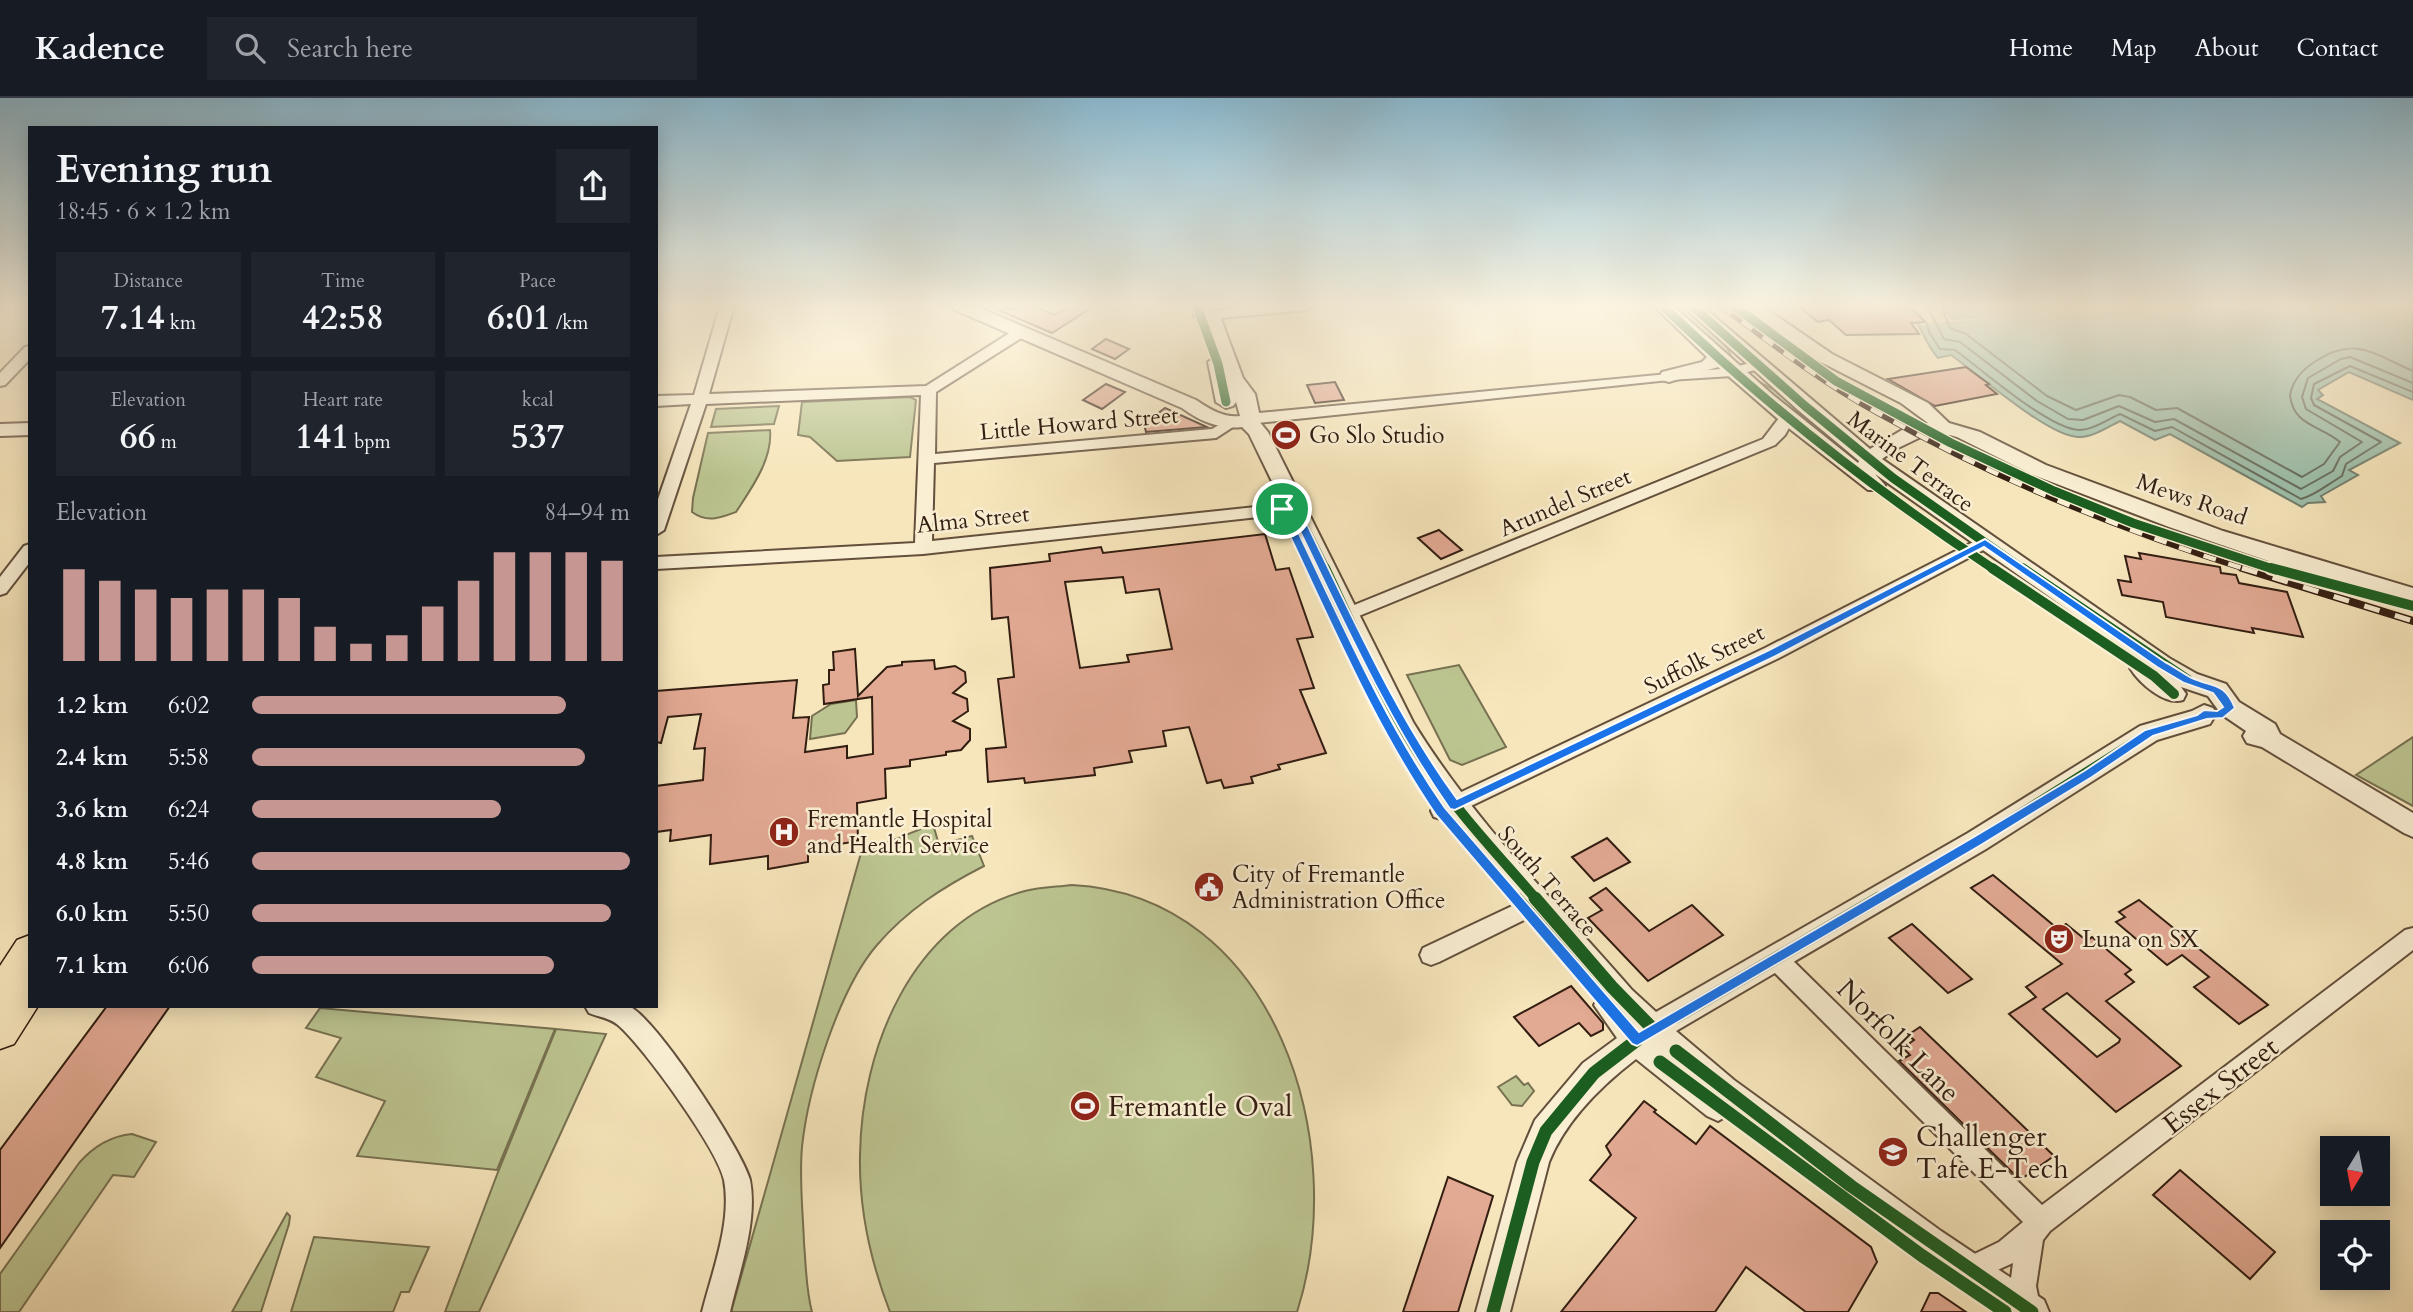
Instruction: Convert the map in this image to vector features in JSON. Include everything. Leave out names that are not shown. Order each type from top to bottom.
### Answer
[{"type":"main road","points":[[0,999],[23,963]]},
{"type":"main road","points":[[0,1032],[23,963]]},
{"type":"street","points":[[0,382],[18,363]]},
{"type":"street","points":[[658,521],[670,464],[700,399],[711,363]]},
{"type":"street","points":[[658,401],[929,390],[972,363]]},
{"type":"street","points":[[1092,363],[1188,404],[1192,409],[1235,416]]},
{"type":"street","name":"South Terrace","points":[[1218,363],[1235,416],[1348,614],[1402,725],[1448,808]]},
{"type":"street","name":"Marine Terrace","points":[[1722,363],[1877,463],[1977,547],[2180,692],[2192,711],[2214,713],[2270,740],[2413,826]]},
{"type":"street","name":"Marine Terrace","points":[[1755,363],[1831,453],[1899,503],[1977,547]]},
{"type":"street","points":[[1835,363],[1847,373],[1944,432]]},
{"type":"street","points":[[1669,376],[1709,366],[1758,365]]},
{"type":"street","points":[[1840,366],[1857,372],[1930,413],[1944,432]]},
{"type":"street","name":"Little Howard Street","points":[[928,459],[1216,433],[1235,416],[1305,416],[1669,376]]},
{"type":"street","points":[[923,548],[929,390]]},
{"type":"street","points":[[1877,463],[1873,451],[1912,424],[1910,416],[1899,404]]},
{"type":"street","points":[[1796,412],[1861,438],[1881,439],[1898,434]]},
{"type":"street","name":"Arundel Street","points":[[1348,614],[1769,442],[1796,412]]},
{"type":"street","points":[[0,430],[28,429]]},
{"type":"street","points":[[1899,503],[1896,497],[1865,471],[1915,432],[1944,432]]},
{"type":"street","name":"Mews Road","points":[[1944,432],[2149,513],[2322,571],[2413,596]]},
{"type":"street","points":[[1831,453],[1877,463]]},
{"type":"street","name":"South Terrace","points":[[1288,508],[1389,729],[1448,808],[1645,1035],[1667,1069],[1921,1255],[2022,1311]]},
{"type":"street","name":"Alma Street","points":[[658,564],[923,548],[1288,508]]},
{"type":"street","name":"Suffolk Street","points":[[1448,808],[1760,659],[1977,547]]},
{"type":"street","points":[[0,589],[28,553]]},
{"type":"street","points":[[2149,733],[2180,692]]},
{"type":"street","points":[[1493,1312],[1533,1162],[1546,1131],[1594,1073],[1645,1035],[1988,835],[2149,733],[2214,713]]},
{"type":"street","points":[[1431,955],[1532,905]]},
{"type":"street","name":"Essex Street","points":[[1969,1270],[1988,1263],[2035,1230],[2413,937]]},
{"type":"street","name":"Norfolk Lane","points":[[1775,958],[2035,1230]]},
{"type":"street","points":[[603,1008],[625,1016],[641,1033],[717,1138],[737,1177],[736,1227],[716,1312]]},
{"type":"street","name":"South Terrace","points":[[1645,1035],[2022,1311]]},
{"type":"street","points":[[2022,1311],[2023,1286],[2035,1230]]},
{"type":"shaded area","points":[[1743,374],[1777,391],[1857,456],[1846,454]]},
{"type":"shaded area","points":[[910,397],[916,400],[910,457],[837,461],[810,437],[798,435],[802,402]]},
{"type":"shaded area","points":[[779,406],[774,424],[711,427],[716,409]]},
{"type":"shaded area","points":[[770,430],[765,463],[736,512],[719,518],[708,518],[692,512],[708,433]]},
{"type":"shaded area","points":[[1459,665],[1506,747],[1462,765],[1450,760],[1407,675]]},
{"type":"shaded area","points":[[856,700],[857,717],[845,733],[810,739],[812,716],[831,704]]},
{"type":"shaded area","points":[[2413,737],[2413,806],[2356,775]]},
{"type":"shaded area","points":[[933,824],[939,845],[972,836],[984,866],[926,900],[889,932],[863,964],[838,1013],[818,1069],[802,1147],[804,1243],[812,1312],[731,1312],[861,853]]},
{"type":"shaded area","name":"Fremantle Oval","points":[[1072,885],[1143,900],[1201,933],[1248,981],[1282,1040],[1304,1106],[1313,1176],[1311,1246],[1297,1312],[890,1312],[868,1236],[860,1176],[863,1115],[870,1074],[883,1033],[900,995],[923,960],[952,930],[986,907],[1025,891]]},
{"type":"shaded area","points":[[320,1008],[555,1029],[497,1170],[357,1156],[385,1101],[316,1077],[341,1038],[306,1028]]},
{"type":"shaded area","points":[[556,1029],[606,1034],[479,1312],[445,1312],[498,1172]]},
{"type":"shaded area","points":[[1516,1076],[1524,1085],[1528,1083],[1534,1091],[1522,1106],[1512,1105],[1498,1087]]},
{"type":"shaded area","points":[[132,1134],[156,1142],[134,1177],[113,1175],[19,1312],[0,1312],[0,1274],[79,1163],[103,1143]]},
{"type":"shaded area","points":[[287,1213],[290,1216],[289,1224],[261,1312],[232,1312]]},
{"type":"shaded area","points":[[314,1237],[429,1247],[409,1292],[401,1292],[393,1312],[291,1312]]},
{"type":"water","points":[[1961,363],[2413,363],[2413,400],[2349,372],[2318,390],[2323,395],[2317,399],[2400,443],[2349,470],[2358,475],[2321,496],[2325,502],[2308,503],[2302,507],[2170,434],[2155,440],[2120,421],[2085,437],[2067,435],[2051,428]]},
{"type":"building","points":[[1966,367],[1989,384],[1986,385],[1997,394],[1935,406],[1888,379]]},
{"type":"building","points":[[1335,382],[1344,400],[1315,403],[1307,385]]},
{"type":"building","points":[[1106,384],[1125,392],[1102,409],[1083,400]]},
{"type":"building","points":[[1165,408],[1207,427],[1146,432],[1144,424]]},
{"type":"building","points":[[1439,530],[1462,550],[1441,559],[1418,538]]},
{"type":"building","points":[[1265,534],[1276,570],[1289,568],[1313,637],[1297,639],[1314,688],[1300,690],[1326,753],[1278,765],[1280,769],[1251,777],[1253,783],[1224,788],[1221,780],[1207,783],[1189,727],[1163,731],[1166,746],[1129,751],[1132,762],[1094,768],[1095,775],[1025,783],[1024,778],[988,782],[986,749],[1006,747],[998,679],[1014,677],[1008,617],[992,619],[990,568],[1050,561],[1049,554],[1101,547],[1103,553]],"holes":[[[1123,577],[1126,593],[1159,589],[1172,649],[1127,655],[1129,662],[1080,668],[1065,582]]]},
{"type":"building","points":[[2139,553],[2220,567],[2221,573],[2236,575],[2239,583],[2287,592],[2303,637],[2252,628],[2254,633],[2166,617],[2163,602],[2122,595],[2118,580],[2131,582],[2125,556],[2141,559]]},
{"type":"building","points":[[855,649],[858,696],[887,667],[902,665],[902,662],[934,660],[935,669],[955,666],[965,672],[966,682],[953,693],[967,699],[968,711],[953,721],[970,729],[970,740],[961,750],[910,760],[910,766],[885,769],[886,798],[857,803],[858,841],[828,846],[828,850],[808,854],[808,862],[768,869],[768,856],[710,864],[711,835],[670,841],[671,830],[658,832],[658,786],[703,780],[705,748],[694,749],[701,714],[668,717],[661,743],[658,742],[658,691],[797,680],[793,718],[809,717],[805,752],[847,746],[847,758],[873,754],[872,697],[824,704],[823,685],[829,684],[829,670],[834,670],[833,652]]},
{"type":"building","points":[[1607,838],[1630,862],[1594,881],[1572,857]]},
{"type":"building","points":[[1993,875],[2058,929],[2066,924],[2087,941],[2092,937],[2131,970],[2125,974],[2134,982],[2106,1001],[2181,1066],[2116,1112],[2009,1014],[2036,997],[2026,987],[2062,964],[1971,888]],"holes":[[[2067,993],[2120,1039],[2097,1057],[2043,1009]]]},
{"type":"building","points":[[1606,888],[1649,931],[1692,905],[1723,935],[1648,981],[1588,918],[1602,910],[1590,898]]},
{"type":"building","points":[[2139,900],[2268,1005],[2239,1024],[2194,987],[2209,977],[2182,955],[2167,965],[2116,922],[2125,917],[2119,912]]},
{"type":"building","points":[[1912,924],[1972,979],[1948,993],[1889,938]]},
{"type":"building","points":[[1571,986],[1603,1023],[1603,1030],[1591,1036],[1579,1023],[1539,1046],[1514,1017]]},
{"type":"building","points":[[106,1008],[169,1008],[0,1248],[0,1150]]},
{"type":"building","points":[[1920,1027],[2054,1156],[2020,1180],[1899,1061],[1910,1055],[1903,1048],[1914,1040],[1908,1035]]},
{"type":"building","points":[[1644,1101],[1656,1110],[1654,1112],[1696,1144],[1710,1126],[1871,1247],[1877,1262],[1848,1312],[1806,1312],[1746,1267],[1715,1312],[1561,1312],[1636,1218],[1590,1180],[1611,1155],[1606,1146]]},
{"type":"building","points":[[2180,1170],[2275,1252],[2250,1279],[2153,1195]]},
{"type":"building","points":[[1448,1177],[1493,1196],[1458,1312],[1403,1312]]},
{"type":"building","points":[[1930,1293],[1938,1293],[1966,1312],[1921,1312]]},
{"type":"railway","points":[[1798,363],[1880,414],[2014,481],[2153,538],[2242,568]]},
{"type":"railway","points":[[2242,568],[2413,621]]},
{"type":"railway","points":[[2242,568],[2248,570]]},
{"type":"cycle path","points":[[1218,363],[1226,402]]},
{"type":"cycle path","points":[[1723,363],[1786,418],[1869,483],[2154,676],[2174,694]]},
{"type":"cycle path","points":[[1756,363],[1893,478],[2097,621],[2188,680]]},
{"type":"cycle path","points":[[1811,363],[1836,381],[1951,443],[2054,491],[2133,523],[2300,578],[2413,606]]},
{"type":"cycle path","points":[[1287,492],[1402,725],[1427,767],[1455,805],[1612,987],[1653,1029]]},
{"type":"cycle path","points":[[1312,571],[1388,724],[1441,811],[1628,1028]]},
{"type":"cycle path","points":[[1676,1017],[1977,841],[2149,733]]},
{"type":"cycle path","points":[[1493,1312],[1533,1162],[1546,1131],[1594,1073],[1637,1040]]},
{"type":"cycle path","points":[[1676,1051],[1762,1120],[1851,1186],[2032,1312]]},
{"type":"cycle path","points":[[1660,1062],[1921,1255],[2005,1312]]},
{"type":"place","name":"Go Slo Studio","points":[[1286,435]]},
{"type":"place","name":"Fremantle Hospital and Health Service","points":[[784,832]]},
{"type":"place","name":"City of Fremantle Administration Office","points":[[1209,887]]},
{"type":"place","name":"Luna on SX","points":[[2059,939]]},
{"type":"place","name":"Fremantle Oval","points":[[1085,1106]]},
{"type":"place","name":"Challenger Tafe E-Tech","points":[[1893,1152]]},
{"type":"route","points":[[1294,508],[1402,725],[1427,767],[1455,805],[1772,653],[1965,555],[1985,542],[2161,664],[2188,680],[2217,690],[2229,702],[2230,708],[2219,715],[2204,715],[2149,733],[2088,774],[1637,1040],[1441,811],[1423,786],[1389,729],[1282,509],[1294,508]]}]
